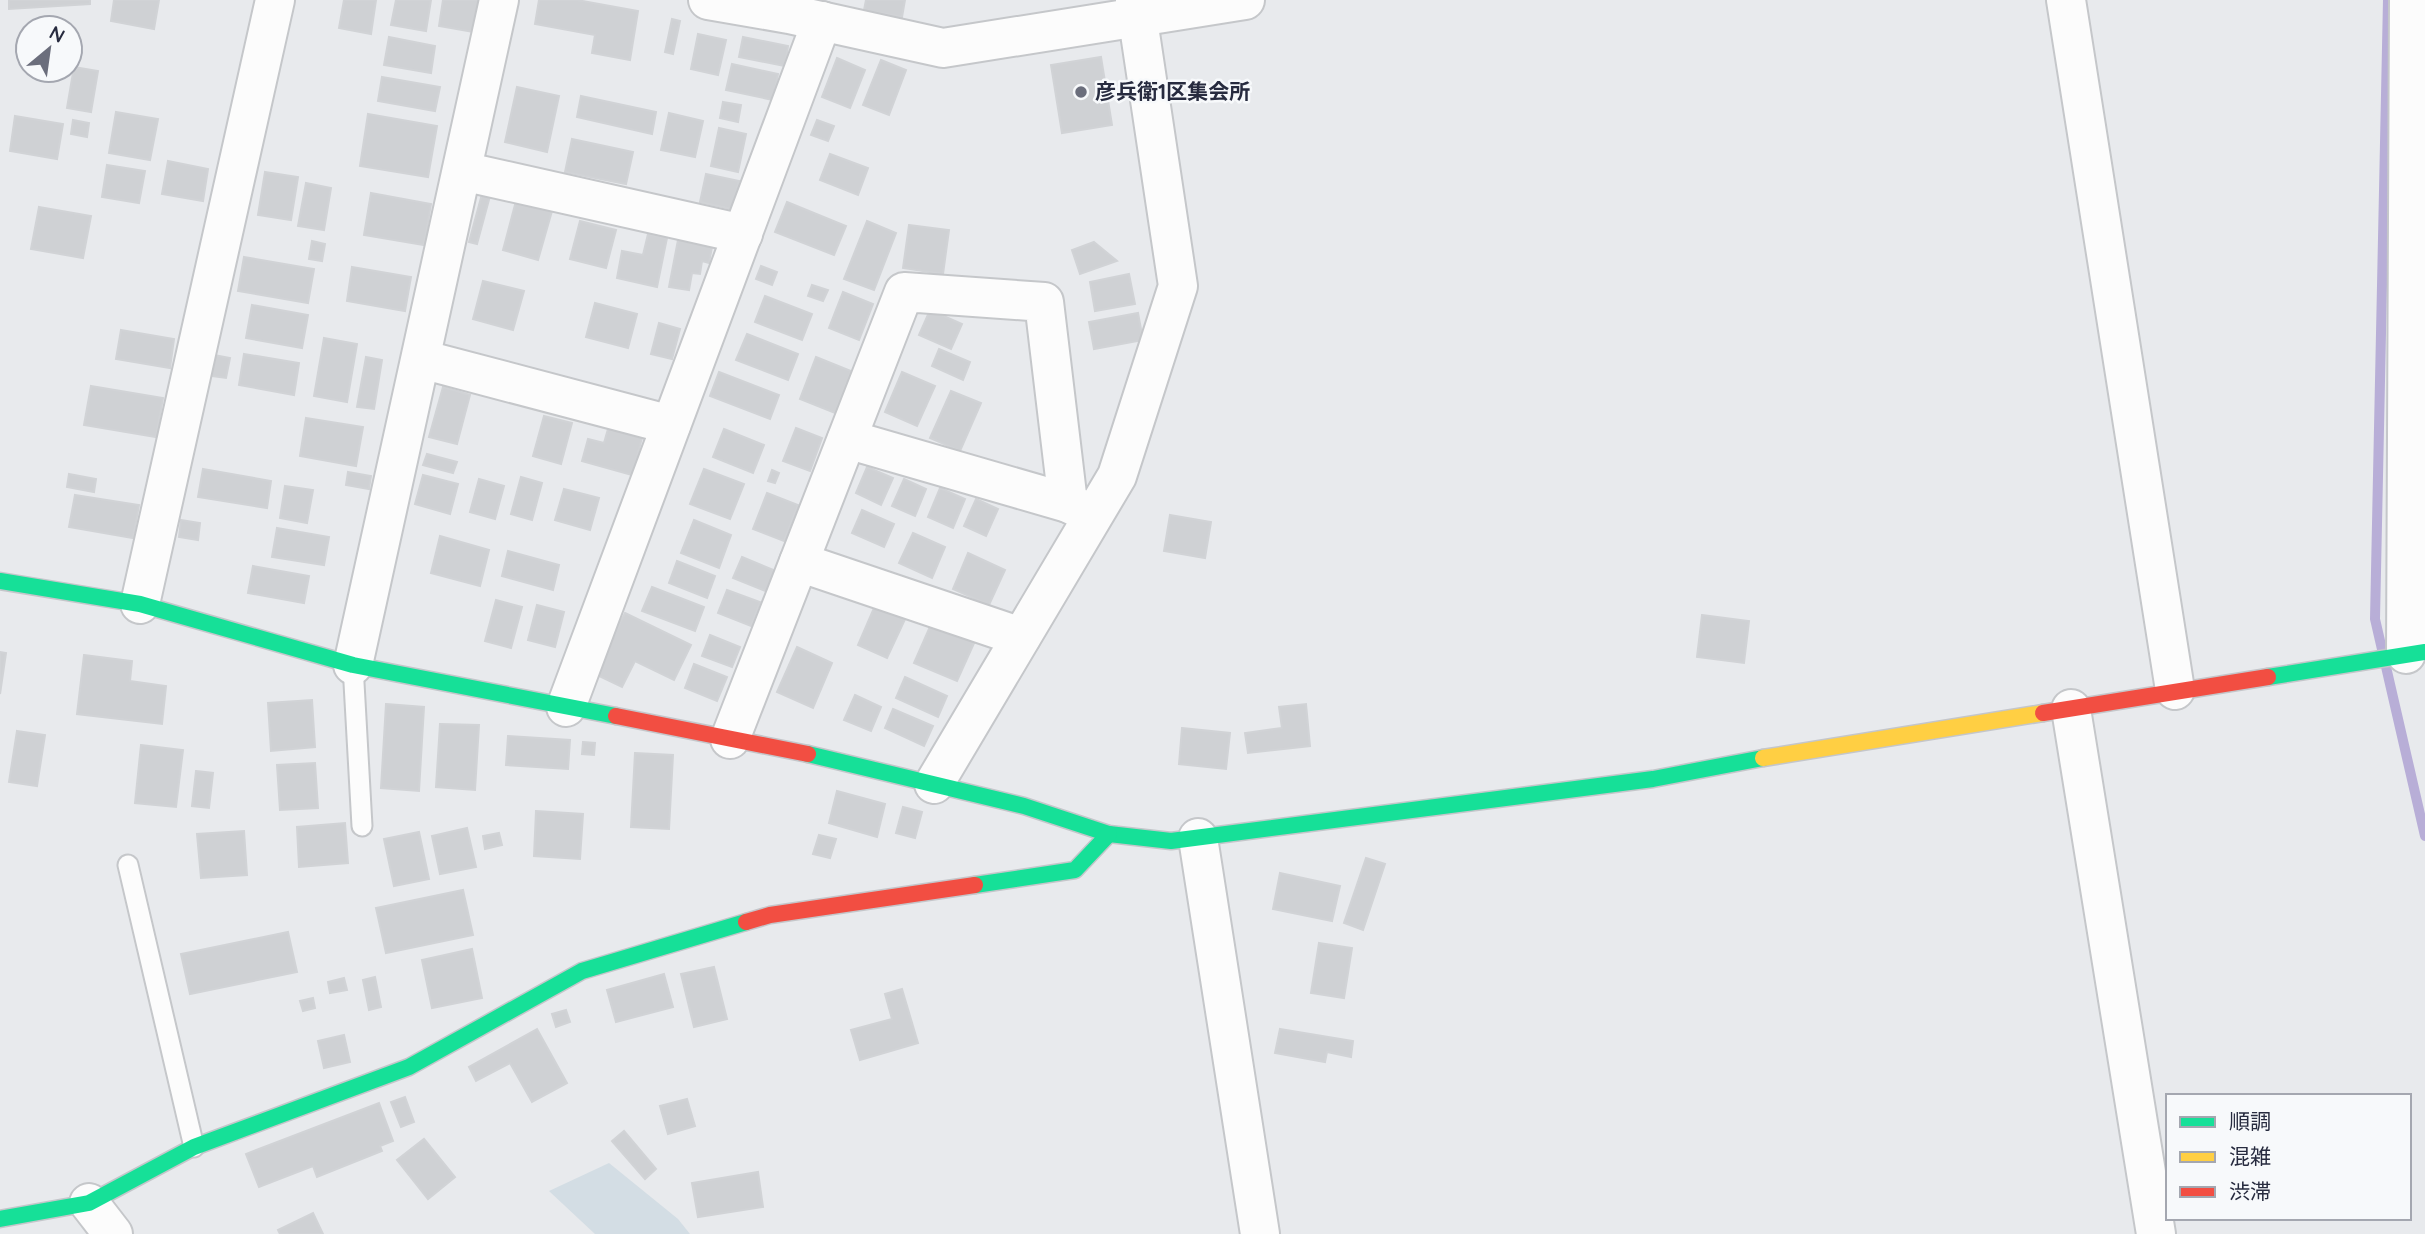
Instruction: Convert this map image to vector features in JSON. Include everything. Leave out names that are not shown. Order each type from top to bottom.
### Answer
[{"type":"street","points":[[140,604],[275,0]]},
{"type":"street","points":[[353,665],[499,0]]},
{"type":"street","points":[[708,0],[822,21],[943,48],[1136,9],[1245,0]]},
{"type":"street","points":[[2066,0],[2175,690]]},
{"type":"street","points":[[0,581],[140,604],[353,665],[730,739],[1024,806],[1109,834],[1171,841],[1653,779],[1682,771],[2416,653],[2409,0]]},
{"type":"street","points":[[933,784],[1021,637],[1081,509],[1117,476],[1178,286],[1136,9]]},
{"type":"street","points":[[566,707],[822,21]]},
{"type":"street","points":[[462,172],[743,234]]},
{"type":"street","points":[[730,739],[904,292],[1044,302],[1081,509]]},
{"type":"street","points":[[421,359],[671,425]]},
{"type":"street","points":[[847,439],[1081,509]]},
{"type":"street","points":[[799,562],[1021,637]]},
{"type":"street","points":[[2071,709],[2156,1234]]},
{"type":"street","points":[[0,1219],[89,1203],[194,1147],[409,1067],[582,971],[769,915],[1075,870],[1109,834]]},
{"type":"street","points":[[1198,838],[1260,1234]]},
{"type":"street","points":[[89,1203],[113,1234]]},
{"type":"lane","points":[[353,665],[362,825]]},
{"type":"lane","points":[[128,865],[194,1147]]},
{"type":"shaded area","points":[[609,1163],[678,1219],[690,1234],[595,1234],[549,1191]]},
{"type":"building","points":[[9,0],[90,0],[90,4],[9,9]]},
{"type":"building","points":[[114,0],[159,0],[154,29],[111,21]]},
{"type":"building","points":[[344,0],[376,0],[371,34],[339,28]]},
{"type":"building","points":[[396,0],[431,0],[426,31],[391,25]]},
{"type":"building","points":[[443,0],[479,0],[474,32],[439,26]]},
{"type":"building","points":[[539,0],[577,0],[638,11],[630,60],[592,53],[595,35],[535,24]]},
{"type":"building","points":[[866,0],[905,0],[902,17],[864,10]]},
{"type":"building","points":[[672,19],[680,21],[673,54],[665,52]]},
{"type":"building","points":[[698,34],[726,40],[718,75],[691,69]]},
{"type":"building","points":[[389,37],[435,46],[431,73],[384,65]]},
{"type":"building","points":[[743,37],[788,46],[785,66],[739,57]]},
{"type":"building","points":[[1101,57],[1112,125],[1062,133],[1051,65]]},
{"type":"building","points":[[837,58],[865,70],[850,108],[822,97]]},
{"type":"building","points":[[881,60],[906,70],[889,115],[863,105]]},
{"type":"building","points":[[732,64],[778,74],[773,100],[726,90]]},
{"type":"building","points":[[84,69],[98,71],[91,112],[67,108],[71,84],[84,84]]},
{"type":"building","points":[[382,77],[440,87],[435,111],[378,101]]},
{"type":"building","points":[[517,87],[559,96],[547,152],[505,142]]},
{"type":"building","points":[[581,96],[656,112],[652,134],[577,117]]},
{"type":"building","points":[[723,102],[741,105],[738,122],[720,118]]},
{"type":"building","points":[[116,112],[158,119],[150,160],[109,153]]},
{"type":"building","points":[[669,113],[703,121],[695,157],[661,150]]},
{"type":"building","points":[[368,114],[437,126],[428,177],[360,166]]},
{"type":"building","points":[[15,116],[63,124],[57,159],[10,151]]},
{"type":"building","points":[[73,120],[89,123],[87,137],[71,134]]},
{"type":"building","points":[[817,120],[834,126],[828,141],[811,135]]},
{"type":"building","points":[[719,128],[746,134],[738,172],[711,166]]},
{"type":"building","points":[[572,139],[633,152],[626,184],[565,172]]},
{"type":"building","points":[[830,154],[868,168],[858,195],[820,180]]},
{"type":"building","points":[[168,161],[208,169],[203,201],[162,194]]},
{"type":"building","points":[[107,165],[145,171],[139,203],[102,197]]},
{"type":"building","points":[[265,172],[298,177],[291,220],[258,215]]},
{"type":"building","points":[[706,174],[739,181],[732,209],[700,202]]},
{"type":"building","points":[[306,183],[331,188],[324,230],[298,226]]},
{"type":"building","points":[[371,193],[431,204],[424,245],[364,235]]},
{"type":"building","points":[[482,194],[490,196],[477,244],[469,242]]},
{"type":"building","points":[[516,201],[552,211],[538,260],[503,250]]},
{"type":"building","points":[[787,202],[846,226],[834,255],[775,232]]},
{"type":"building","points":[[39,207],[91,216],[83,258],[31,249]]},
{"type":"building","points":[[580,221],[616,230],[606,268],[570,259]]},
{"type":"building","points":[[867,221],[896,233],[874,290],[844,279]]},
{"type":"building","points":[[909,225],[949,230],[943,274],[903,268]]},
{"type":"building","points":[[648,234],[667,238],[657,287],[617,278],[622,251],[643,255]]},
{"type":"building","points":[[678,240],[712,247],[709,263],[702,261],[700,274],[692,273],[689,290],[669,287]]},
{"type":"building","points":[[312,241],[325,244],[322,261],[309,259]]},
{"type":"building","points":[[1094,242],[1117,261],[1080,274],[1072,250]]},
{"type":"building","points":[[244,257],[314,269],[308,303],[238,291]]},
{"type":"building","points":[[761,266],[777,272],[772,285],[756,279]]},
{"type":"building","points":[[352,267],[411,277],[405,311],[347,301]]},
{"type":"building","points":[[1129,274],[1135,304],[1095,311],[1090,282]]},
{"type":"building","points":[[483,281],[524,291],[513,330],[473,319]]},
{"type":"building","points":[[812,285],[828,290],[823,301],[808,296]]},
{"type":"building","points":[[843,292],[873,304],[859,340],[829,328]]},
{"type":"building","points":[[765,296],[812,314],[802,340],[755,322]]},
{"type":"building","points":[[595,303],[637,314],[628,348],[586,337]]},
{"type":"building","points":[[252,305],[308,315],[302,348],[246,338]]},
{"type":"building","points":[[930,310],[962,324],[951,349],[919,335]]},
{"type":"building","points":[[1138,313],[1143,340],[1094,349],[1089,322]]},
{"type":"building","points":[[659,323],[680,329],[672,359],[651,354]]},
{"type":"building","points":[[121,330],[174,339],[170,368],[116,359]]},
{"type":"building","points":[[747,334],[798,354],[788,380],[736,360]]},
{"type":"building","points":[[324,338],[357,344],[347,402],[314,396]]},
{"type":"building","points":[[939,349],[970,362],[963,380],[932,366]]},
{"type":"building","points":[[244,354],[299,363],[294,395],[239,385]]},
{"type":"building","points":[[214,355],[230,358],[226,378],[211,376]]},
{"type":"building","points":[[366,357],[382,360],[374,409],[357,407]]},
{"type":"building","points":[[816,357],[851,371],[835,413],[800,399]]},
{"type":"building","points":[[719,372],[779,395],[770,419],[710,396]]},
{"type":"building","points":[[902,372],[935,386],[917,426],[885,412]]},
{"type":"building","points":[[91,386],[163,398],[156,437],[84,425]]},
{"type":"building","points":[[443,387],[470,395],[457,444],[429,437]]},
{"type":"building","points":[[951,391],[981,403],[960,451],[930,438]]},
{"type":"building","points":[[544,416],[572,423],[561,464],[533,456]]},
{"type":"building","points":[[306,418],[363,427],[356,466],[300,456]]},
{"type":"building","points":[[796,428],[822,438],[810,471],[783,461]]},
{"type":"building","points":[[608,429],[642,438],[632,475],[582,461],[588,439],[604,443]]},
{"type":"building","points":[[724,429],[764,445],[753,473],[713,457]]},
{"type":"building","points":[[427,454],[457,462],[453,473],[423,465]]},
{"type":"building","points":[[867,467],[893,478],[881,505],[856,493]]},
{"type":"building","points":[[203,469],[271,481],[267,508],[198,497]]},
{"type":"building","points":[[704,469],[744,484],[730,519],[690,504]]},
{"type":"building","points":[[772,470],[779,473],[775,483],[768,481]]},
{"type":"building","points":[[348,472],[371,476],[369,489],[346,485]]},
{"type":"building","points":[[69,474],[96,479],[94,492],[67,487]]},
{"type":"building","points":[[423,475],[458,484],[450,514],[415,504]]},
{"type":"building","points":[[521,477],[542,483],[532,520],[511,514]]},
{"type":"building","points":[[479,479],[504,486],[495,519],[470,512]]},
{"type":"building","points":[[904,479],[926,489],[915,516],[892,506]]},
{"type":"building","points":[[285,486],[313,490],[307,523],[280,518]]},
{"type":"building","points":[[940,488],[965,499],[953,528],[928,517]]},
{"type":"building","points":[[564,489],[599,498],[590,530],[555,520]]},
{"type":"building","points":[[767,493],[798,505],[784,541],[753,529]]},
{"type":"building","points":[[75,495],[139,505],[133,538],[69,527]]},
{"type":"building","points":[[976,499],[998,509],[986,536],[964,526]]},
{"type":"building","points":[[862,510],[894,524],[884,547],[852,533]]},
{"type":"building","points":[[1170,515],[1211,522],[1205,558],[1164,551]]},
{"type":"building","points":[[181,520],[200,523],[198,540],[179,537]]},
{"type":"building","points":[[694,520],[731,535],[719,568],[681,553]]},
{"type":"building","points":[[277,528],[329,537],[324,565],[272,557]]},
{"type":"building","points":[[913,533],[945,547],[932,578],[899,563]]},
{"type":"building","points":[[440,536],[489,550],[480,586],[431,573]]},
{"type":"building","points":[[508,551],[559,565],[553,590],[502,576]]},
{"type":"building","points":[[968,553],[1005,570],[989,605],[953,589]]},
{"type":"building","points":[[742,557],[776,571],[768,592],[733,578]]},
{"type":"building","points":[[677,561],[715,576],[707,598],[669,583]]},
{"type":"building","points":[[253,566],[309,576],[304,603],[248,593]]},
{"type":"building","points":[[652,587],[704,607],[695,631],[642,611]]},
{"type":"building","points":[[727,590],[760,602],[751,626],[718,613]]},
{"type":"building","points":[[496,600],[522,607],[511,648],[485,641]]},
{"type":"building","points":[[877,601],[907,615],[887,658],[858,645]]},
{"type":"building","points":[[537,605],[564,612],[555,647],[528,640]]},
{"type":"building","points":[[625,613],[691,645],[674,680],[635,661],[622,687],[595,674]]},
{"type":"building","points":[[1702,615],[1749,621],[1744,663],[1697,657]]},
{"type":"building","points":[[932,622],[975,641],[957,681],[914,663]]},
{"type":"building","points":[[710,635],[740,647],[732,667],[702,656]]},
{"type":"building","points":[[797,647],[832,663],[813,708],[777,692]]},
{"type":"building","points":[[0,652],[6,653],[0,694]]},
{"type":"building","points":[[84,655],[132,661],[130,681],[166,686],[162,724],[77,714]]},
{"type":"building","points":[[694,664],[727,677],[717,701],[685,688]]},
{"type":"building","points":[[905,677],[947,696],[938,717],[896,698]]},
{"type":"building","points":[[855,695],[881,707],[871,731],[844,720]]},
{"type":"building","points":[[312,700],[315,747],[271,751],[268,703]]},
{"type":"building","points":[[386,704],[424,707],[419,791],[381,788]]},
{"type":"building","points":[[1306,704],[1310,746],[1248,753],[1245,733],[1282,728],[1279,707]]},
{"type":"building","points":[[893,709],[933,726],[924,746],[885,728]]},
{"type":"building","points":[[440,724],[479,725],[475,790],[436,787]]},
{"type":"building","points":[[1182,728],[1230,733],[1226,769],[1179,764]]},
{"type":"building","points":[[17,731],[45,735],[37,786],[9,782]]},
{"type":"building","points":[[508,736],[570,740],[568,769],[506,765]]},
{"type":"building","points":[[583,742],[595,743],[594,755],[582,754]]},
{"type":"building","points":[[141,745],[183,750],[176,807],[135,803]]},
{"type":"building","points":[[635,753],[673,755],[669,829],[631,827]]},
{"type":"building","points":[[315,763],[318,808],[280,810],[277,765]]},
{"type":"building","points":[[196,771],[213,773],[209,808],[192,806]]},
{"type":"building","points":[[837,791],[885,804],[877,837],[829,823]]},
{"type":"building","points":[[903,807],[922,812],[915,838],[896,833]]},
{"type":"building","points":[[536,811],[583,814],[580,859],[534,856]]},
{"type":"building","points":[[345,823],[348,863],[299,867],[297,827]]},
{"type":"building","points":[[467,828],[476,867],[440,874],[432,836]]},
{"type":"building","points":[[244,831],[247,875],[201,878],[197,834]]},
{"type":"building","points":[[419,832],[429,879],[394,886],[384,839]]},
{"type":"building","points":[[499,833],[502,845],[485,849],[483,836]]},
{"type":"building","points":[[819,835],[836,839],[830,858],[813,854]]},
{"type":"building","points":[[1366,858],[1385,864],[1363,930],[1344,923]]},
{"type":"building","points":[[1280,873],[1340,886],[1332,921],[1273,909]]},
{"type":"building","points":[[463,890],[473,935],[386,953],[376,908]]},
{"type":"building","points":[[288,932],[297,972],[190,994],[181,954]]},
{"type":"building","points":[[1319,943],[1352,948],[1344,998],[1311,993]]},
{"type":"building","points":[[472,949],[482,998],[432,1008],[422,960]]},
{"type":"building","points":[[714,967],[727,1019],[694,1027],[681,974]]},
{"type":"building","points":[[664,974],[673,1007],[616,1022],[607,990]]},
{"type":"building","points":[[375,977],[381,1007],[369,1010],[363,980]]},
{"type":"building","points":[[344,978],[347,990],[330,993],[328,982]]},
{"type":"building","points":[[902,989],[918,1043],[860,1060],[851,1030],[892,1019],[885,994]]},
{"type":"building","points":[[313,998],[315,1008],[303,1011],[300,1001]]},
{"type":"building","points":[[566,1010],[570,1022],[556,1027],[552,1014]]},
{"type":"building","points":[[537,1029],[567,1083],[532,1102],[510,1063],[476,1081],[469,1067]]},
{"type":"building","points":[[1280,1029],[1353,1041],[1351,1057],[1327,1052],[1325,1062],[1275,1053]]},
{"type":"building","points":[[344,1035],[350,1062],[324,1068],[318,1041]]},
{"type":"building","points":[[405,1097],[414,1122],[401,1127],[391,1102]]},
{"type":"building","points":[[687,1099],[695,1126],[668,1134],[660,1106]]},
{"type":"building","points":[[379,1103],[393,1141],[380,1146],[382,1151],[317,1177],[313,1166],[259,1187],[246,1154]]},
{"type":"building","points":[[624,1131],[656,1169],[645,1179],[612,1141]]},
{"type":"building","points":[[424,1139],[455,1177],[428,1199],[397,1160]]},
{"type":"building","points":[[758,1172],[763,1207],[698,1217],[692,1183]]},
{"type":"building","points":[[313,1213],[323,1234],[280,1234],[278,1230]]},
{"type":"waterway","points":[[2388,0],[2375,619],[2425,836]]},
{"type":"traffic: fast","points":[[0,581],[140,604],[353,665],[616,716]]},
{"type":"traffic: fast","points":[[2268,677],[2425,652]]},
{"type":"traffic: fast","points":[[808,754],[1024,806],[1109,834],[1171,841],[1653,779],[1763,758]]},
{"type":"traffic: fast","points":[[975,885],[1075,870],[1109,834]]},
{"type":"traffic: fast","points":[[0,1219],[89,1203],[194,1147],[409,1067],[582,971],[746,922]]},
{"type":"traffic: slow","points":[[1763,758],[2043,713]]},
{"type":"traffic: jam","points":[[2043,713],[2268,677]]},
{"type":"traffic: jam","points":[[616,716],[808,754]]},
{"type":"traffic: jam","points":[[746,922],[770,915],[975,885]]},
{"type":"place","name":"彦兵衛1区集会所","points":[[1081,92]]}]
